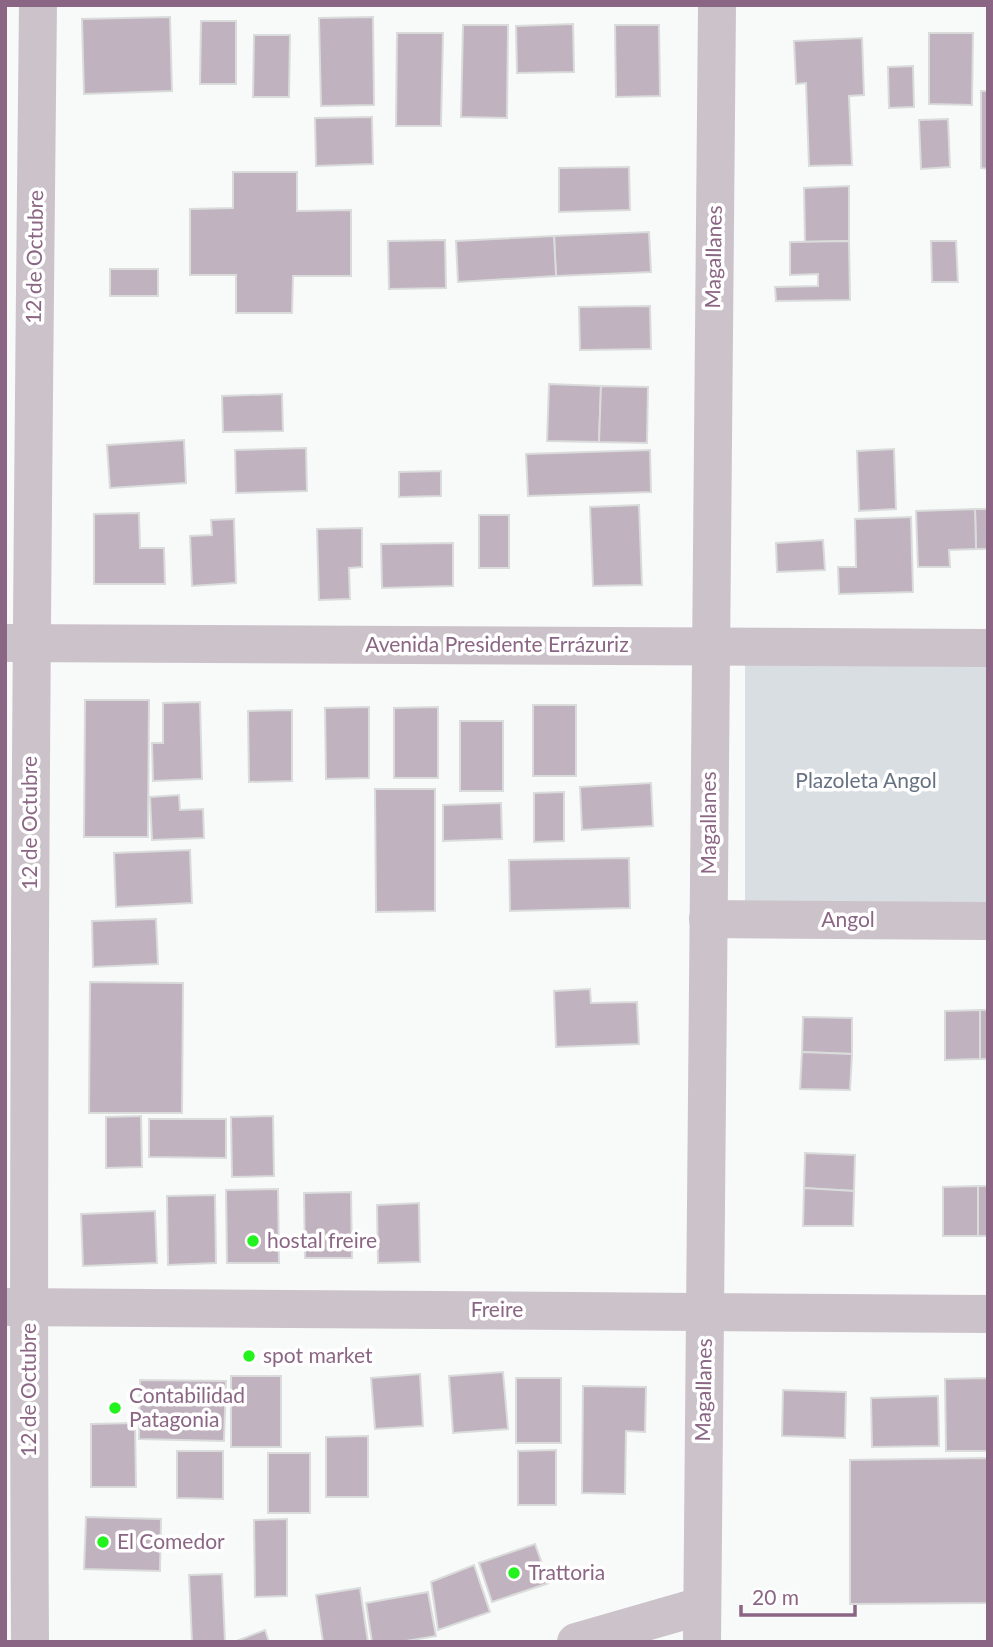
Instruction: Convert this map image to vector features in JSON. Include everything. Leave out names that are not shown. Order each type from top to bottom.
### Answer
[{"type":"street","name":"12 de Octubre","points":[[30,1642],[17,1306],[18,643],[38,5]]},
{"type":"street","name":"Magallanes","points":[[701,1624],[717,5]]},
{"type":"street","name":"Avenida Presidente Errázuriz","points":[[18,643],[988,648]]},
{"type":"street","name":"Angol","points":[[708,919],[988,921]]},
{"type":"street","name":"Freire","points":[[17,1306],[988,1314]]},
{"type":"street","points":[[576,1642],[701,1624]]},
{"type":"green space","name":"Plazoleta Angol","points":[[988,652],[988,908],[745,909],[745,653]]},
{"type":"building","points":[[170,17],[172,91],[84,94],[82,19]]},
{"type":"building","points":[[373,17],[374,105],[321,106],[319,18]]},
{"type":"building","points":[[201,21],[236,21],[236,84],[200,84]]},
{"type":"building","points":[[573,24],[574,72],[517,73],[516,26]]},
{"type":"building","points":[[463,25],[508,25],[507,118],[461,117]]},
{"type":"building","points":[[615,25],[659,25],[660,96],[616,97]]},
{"type":"building","points":[[397,33],[443,33],[441,126],[396,126]]},
{"type":"building","points":[[929,33],[973,33],[972,105],[929,104]]},
{"type":"building","points":[[254,35],[290,35],[289,97],[253,97]]},
{"type":"building","points":[[862,38],[864,95],[849,96],[852,165],[809,166],[806,83],[796,84],[794,41]]},
{"type":"building","points":[[913,66],[914,107],[889,108],[888,67]]},
{"type":"building","points":[[981,91],[988,91],[988,169],[981,168]]},
{"type":"building","points":[[372,117],[373,164],[316,166],[315,118]]},
{"type":"building","points":[[948,119],[950,167],[921,169],[919,120]]},
{"type":"building","points":[[629,167],[630,210],[559,212],[559,168]]},
{"type":"building","points":[[233,172],[297,172],[297,211],[351,210],[351,276],[293,276],[292,313],[236,313],[236,275],[190,275],[190,209],[233,208]]},
{"type":"building","points":[[849,186],[849,241],[805,242],[804,188]]},
{"type":"building","points":[[649,232],[651,272],[556,276],[554,236]]},
{"type":"building","points":[[554,236],[556,276],[458,282],[456,241]]},
{"type":"building","points":[[445,240],[446,288],[389,289],[388,241]]},
{"type":"building","points":[[849,241],[850,300],[776,301],[775,287],[818,286],[818,274],[790,275],[790,242]]},
{"type":"building","points":[[931,241],[956,241],[958,282],[932,282]]},
{"type":"building","points":[[110,269],[158,269],[158,296],[110,296]]},
{"type":"building","points":[[650,306],[651,349],[580,350],[579,307]]},
{"type":"building","points":[[549,384],[601,386],[599,442],[547,441]]},
{"type":"building","points":[[601,386],[648,387],[647,443],[599,442]]},
{"type":"building","points":[[282,394],[283,431],[223,432],[222,396]]},
{"type":"building","points":[[184,440],[186,483],[110,488],[107,445]]},
{"type":"building","points":[[306,448],[307,491],[236,493],[235,450]]},
{"type":"building","points":[[894,449],[896,509],[859,511],[857,451]]},
{"type":"building","points":[[650,450],[651,492],[528,496],[526,454]]},
{"type":"building","points":[[441,471],[441,496],[399,497],[399,472]]},
{"type":"building","points":[[639,505],[642,585],[593,586],[590,507]]},
{"type":"building","points":[[975,509],[988,509],[988,549],[976,549]]},
{"type":"building","points":[[975,509],[976,549],[949,550],[950,567],[918,567],[916,511]]},
{"type":"building","points":[[139,513],[140,548],[164,548],[165,584],[94,584],[94,514]]},
{"type":"building","points":[[479,515],[509,515],[509,568],[479,568]]},
{"type":"building","points":[[911,517],[913,592],[839,594],[838,567],[856,567],[855,519]]},
{"type":"building","points":[[234,519],[236,583],[192,586],[190,536],[212,535],[211,520]]},
{"type":"building","points":[[362,528],[362,567],[349,568],[350,599],[319,600],[317,529]]},
{"type":"building","points":[[823,540],[825,570],[777,572],[776,543]]},
{"type":"building","points":[[453,543],[453,586],[382,588],[381,544]]},
{"type":"building","points":[[85,700],[149,700],[148,837],[84,837]]},
{"type":"building","points":[[200,702],[202,779],[153,781],[152,743],[163,743],[163,703]]},
{"type":"building","points":[[533,705],[576,705],[576,776],[533,776]]},
{"type":"building","points":[[369,707],[369,778],[326,779],[325,708]]},
{"type":"building","points":[[438,707],[438,778],[394,778],[394,708]]},
{"type":"building","points":[[292,710],[292,781],[249,782],[248,711]]},
{"type":"building","points":[[460,721],[503,721],[503,791],[460,791]]},
{"type":"building","points":[[651,783],[653,826],[582,830],[580,787]]},
{"type":"building","points":[[375,789],[435,789],[435,911],[376,912]]},
{"type":"building","points":[[564,792],[564,841],[534,842],[534,793]]},
{"type":"building","points":[[179,795],[180,810],[203,809],[204,838],[152,840],[150,797]]},
{"type":"building","points":[[501,803],[502,839],[443,841],[443,805]]},
{"type":"building","points":[[190,850],[192,903],[116,907],[114,853]]},
{"type":"building","points":[[629,858],[630,908],[510,911],[509,860]]},
{"type":"building","points":[[156,919],[158,964],[93,967],[92,921]]},
{"type":"building","points":[[90,982],[183,983],[182,1113],[89,1113]]},
{"type":"building","points":[[590,989],[591,1003],[637,1002],[639,1044],[556,1047],[554,991]]},
{"type":"building","points":[[980,1010],[988,1010],[988,1059],[980,1059]]},
{"type":"building","points":[[980,1010],[980,1059],[945,1060],[945,1011]]},
{"type":"building","points":[[803,1017],[852,1018],[852,1054],[802,1052]]},
{"type":"building","points":[[802,1052],[852,1054],[850,1090],[800,1089]]},
{"type":"building","points":[[141,1116],[142,1167],[106,1168],[106,1117]]},
{"type":"building","points":[[273,1116],[274,1176],[232,1177],[231,1117]]},
{"type":"building","points":[[149,1119],[226,1119],[226,1158],[149,1157]]},
{"type":"building","points":[[805,1153],[855,1155],[854,1191],[804,1188]]},
{"type":"building","points":[[978,1186],[978,1236],[943,1236],[943,1187]]},
{"type":"building","points":[[978,1186],[988,1186],[988,1236],[978,1236]]},
{"type":"building","points":[[804,1188],[854,1191],[853,1226],[803,1226]]},
{"type":"building","points":[[278,1189],[279,1263],[227,1263],[226,1190]]},
{"type":"building","points":[[351,1192],[352,1258],[305,1258],[304,1193]]},
{"type":"building","points":[[215,1195],[216,1263],[168,1265],[167,1196]]},
{"type":"building","points":[[419,1203],[420,1262],[378,1263],[377,1205]]},
{"type":"building","points":[[155,1211],[157,1263],[83,1266],[81,1214]]},
{"type":"building","points":[[503,1372],[508,1429],[453,1433],[449,1376]]},
{"type":"building","points":[[420,1374],[423,1426],[375,1429],[371,1378]]},
{"type":"building","points":[[231,1376],[281,1376],[281,1447],[231,1447]]},
{"type":"building","points":[[516,1378],[561,1378],[561,1443],[516,1443]]},
{"type":"building","points":[[988,1378],[988,1451],[946,1451],[945,1379]]},
{"type":"building","points":[[140,1380],[226,1381],[224,1441],[139,1439]]},
{"type":"building","points":[[583,1386],[646,1387],[645,1432],[626,1431],[625,1494],[582,1493]]},
{"type":"building","points":[[783,1390],[846,1392],[845,1438],[782,1436]]},
{"type":"building","points":[[938,1396],[939,1446],[872,1447],[871,1398]]},
{"type":"building","points":[[135,1423],[136,1487],[91,1487],[91,1424]]},
{"type":"building","points":[[368,1436],[368,1497],[326,1497],[326,1437]]},
{"type":"building","points":[[556,1450],[556,1505],[518,1505],[518,1451]]},
{"type":"building","points":[[177,1451],[223,1451],[223,1499],[177,1498]]},
{"type":"building","points":[[268,1453],[310,1453],[310,1513],[268,1513]]},
{"type":"building","points":[[988,1458],[988,1603],[850,1604],[850,1460]]},
{"type":"building","points":[[86,1517],[161,1519],[160,1571],[84,1569]]},
{"type":"building","points":[[287,1519],[287,1596],[255,1597],[254,1520]]},
{"type":"building","name":"Trattoria","points":[[535,1544],[549,1583],[492,1602],[479,1563]]},
{"type":"building","points":[[474,1565],[490,1612],[438,1630],[431,1582]]},
{"type":"building","points":[[222,1574],[225,1642],[192,1642],[189,1575]]},
{"type":"building","points":[[360,1588],[368,1642],[323,1642],[316,1595]]},
{"type":"building","points":[[428,1592],[436,1636],[400,1642],[372,1642],[366,1603]]},
{"type":"building","points":[[265,1630],[269,1642],[234,1642]]},
{"type":"place","name":"hostal freire","points":[[253,1241]]},
{"type":"place","name":"spot market","points":[[249,1356]]},
{"type":"place","name":"Contabilidad Patagonia","points":[[115,1408]]},
{"type":"place","name":"El Comedor","points":[[103,1542]]},
{"type":"place","name":"Trattoria","points":[[514,1573]]}]
